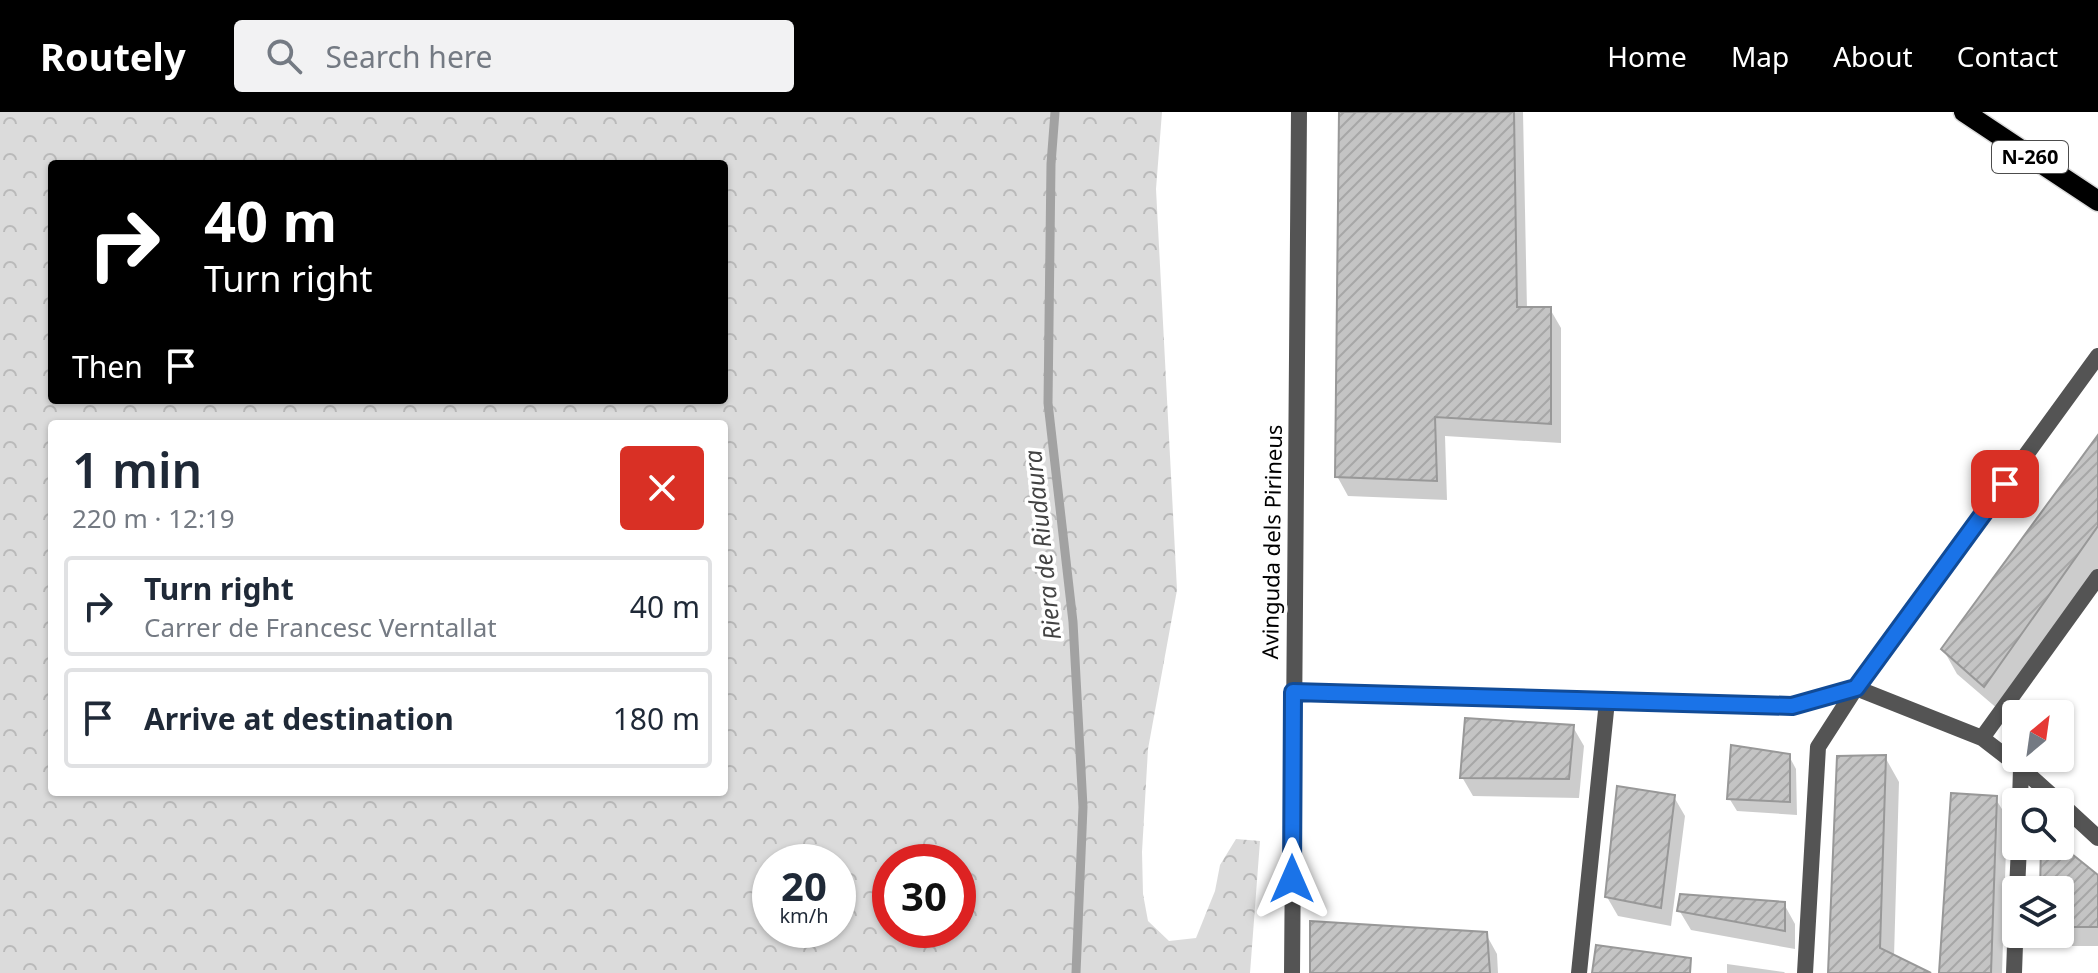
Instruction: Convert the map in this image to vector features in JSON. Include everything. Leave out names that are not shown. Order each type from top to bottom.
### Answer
[{"type":"main road","name":"N-260","points":[[1964,112],[2098,201]]},
{"type":"street","name":"Avinguda dels Pirineus","points":[[1292,973],[1299,112]]},
{"type":"street","points":[[1805,973],[1818,747],[1856,688],[2098,356]]},
{"type":"street","points":[[1982,738],[2098,577]]},
{"type":"street","points":[[1293,692],[1792,706],[1856,688],[1982,738],[2002,753]]},
{"type":"street","points":[[1579,973],[1607,701]]},
{"type":"street","points":[[2025,772],[2043,788]]},
{"type":"street","points":[[2074,816],[2098,838]]},
{"type":"street","points":[[2014,973],[2015,948]]},
{"type":"green space","points":[[0,112],[1162,112],[1156,189],[1177,590],[1148,749],[1142,852],[1143,894],[1148,921],[1169,941],[1196,938],[1215,891],[1220,865],[1236,839],[1260,841],[1250,973],[0,973]]},
{"type":"building","points":[[1339,112],[1514,112],[1517,307],[1551,307],[1551,424],[1435,417],[1437,481],[1335,477]]},
{"type":"building","points":[[2098,435],[2098,526],[1984,687],[1941,649]]},
{"type":"building","points":[[1465,718],[1574,725],[1569,779],[1460,778]]},
{"type":"building","points":[[1731,745],[1790,754],[1790,802],[1727,799]]},
{"type":"building","points":[[1886,755],[1880,948],[1931,973],[1828,973],[1837,756]]},
{"type":"building","points":[[1617,786],[1675,795],[1661,908],[1605,897]]},
{"type":"building","points":[[1951,793],[1997,796],[1991,973],[1939,973]]},
{"type":"building","points":[[2074,856],[2098,875],[2098,927],[2074,927],[2074,876],[2040,876],[2041,860],[2074,860]]},
{"type":"building","points":[[1680,894],[1785,902],[1785,931],[1677,911]]},
{"type":"building","points":[[1310,921],[1487,932],[1490,973],[1310,973]]},
{"type":"building","points":[[1596,945],[1691,958],[1690,973],[1592,973]]},
{"type":"waterway","name":"Riera de Riudaura","points":[[1055,112],[1051,164],[1048,403],[1073,622],[1083,807],[1076,973]]},
{"type":"route","points":[[1292,879],[1293,692],[1792,706],[1856,688],[2005,484]]}]
